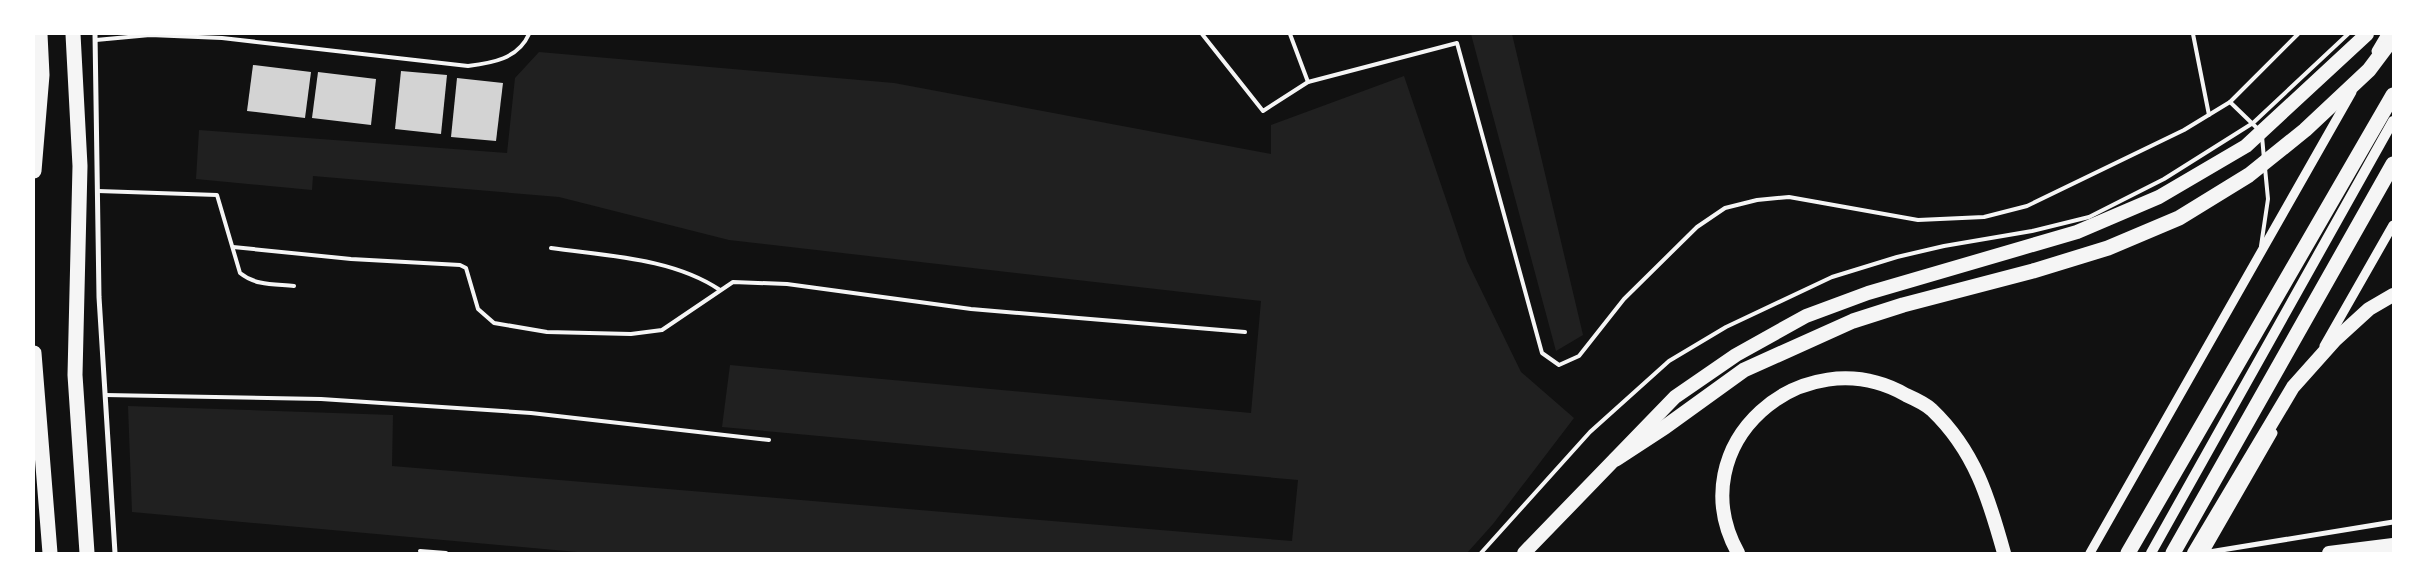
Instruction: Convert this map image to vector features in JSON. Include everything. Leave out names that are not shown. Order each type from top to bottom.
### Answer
[{"type":"highway","points":[[34,171],[42,75],[40,34]]},
{"type":"highway","points":[[73,34],[80,166],[75,375],[87,553]]},
{"type":"highway","points":[[1524,553],[1675,397],[1736,355],[1806,316],[1868,292],[2077,232],[2160,197],[2246,146],[2257,127],[2368,34]]},
{"type":"highway","points":[[1616,459],[1665,427],[1744,370],[1853,321],[1903,304],[2033,271],[2108,248],[2179,218],[2249,175],[2305,130],[2369,70],[2393,38]]},
{"type":"highway","points":[[2128,553],[2393,95]]},
{"type":"highway","points":[[2173,553],[2393,164]]},
{"type":"highway","points":[[2202,553],[2293,387],[2335,340],[2369,308],[2393,295]]},
{"type":"highway","points":[[34,353],[50,553]]},
{"type":"highway","points":[[1738,553],[1723,515],[1724,473],[1737,439],[1760,410],[1785,392],[1820,381],[1862,378],[1895,388],[1931,409],[1964,448],[1987,492],[2004,553]]},
{"type":"highway","points":[[2329,553],[2393,545]]},
{"type":"main road","points":[[2151,553],[2393,121]]},
{"type":"street","points":[[95,34],[99,297],[115,553]]},
{"type":"street","points":[[2090,553],[2260,250],[2386,34]]},
{"type":"street","points":[[2202,553],[2393,225]]},
{"type":"street","points":[[2202,553],[2393,522]]},
{"type":"lane","points":[[96,40],[150,35],[222,38],[468,66],[491,63],[510,57],[529,34]]},
{"type":"lane","points":[[1202,34],[1263,111],[1308,82],[1457,44],[1542,353],[1559,365],[1579,356],[1624,299],[1696,227],[1725,208],[1757,200],[1789,197],[1918,220],[1984,217],[2027,206],[2209,116],[2230,102],[2298,34]]},
{"type":"lane","points":[[1290,34],[1308,82]]},
{"type":"lane","points":[[2193,34],[2209,116]]},
{"type":"lane","points":[[1481,553],[1590,432],[1669,361],[1726,327],[1832,277],[1944,246],[2032,232],[2090,217],[2164,179],[2257,127],[2348,34]]},
{"type":"lane","points":[[2230,102],[2257,127],[2268,199],[2260,250]]},
{"type":"lane","points":[[98,191],[216,195],[240,273],[249,280],[294,286]]},
{"type":"lane","points":[[233,247],[351,259],[460,265],[466,268],[478,309],[494,323],[547,332],[631,334],[662,330],[733,282],[787,284],[970,309],[1245,332]]},
{"type":"lane","points":[[551,248],[641,262],[684,272],[703,279],[720,290]]},
{"type":"lane","points":[[105,395],[321,399],[532,412],[769,440]]},
{"type":"lane","points":[[420,551],[446,553]]},
{"type":"shaded area","points":[[1471,34],[1512,34],[1583,335],[1556,351]]},
{"type":"shaded area","points":[[539,52],[894,83],[1271,154],[1271,125],[1404,76],[1467,261],[1521,372],[1574,418],[1493,524],[1467,553],[588,553],[132,512],[128,406],[393,415],[392,466],[1292,541],[1298,480],[722,427],[730,365],[1251,413],[1261,301],[729,240],[559,197],[313,176],[312,190],[196,179],[199,130],[507,153],[515,78]]},
{"type":"building","points":[[253,65],[311,72],[305,118],[247,111]]},
{"type":"building","points":[[401,71],[447,75],[441,134],[395,129]]},
{"type":"building","points":[[318,72],[376,79],[371,125],[312,118]]},
{"type":"building","points":[[457,78],[503,83],[496,141],[451,137]]}]
